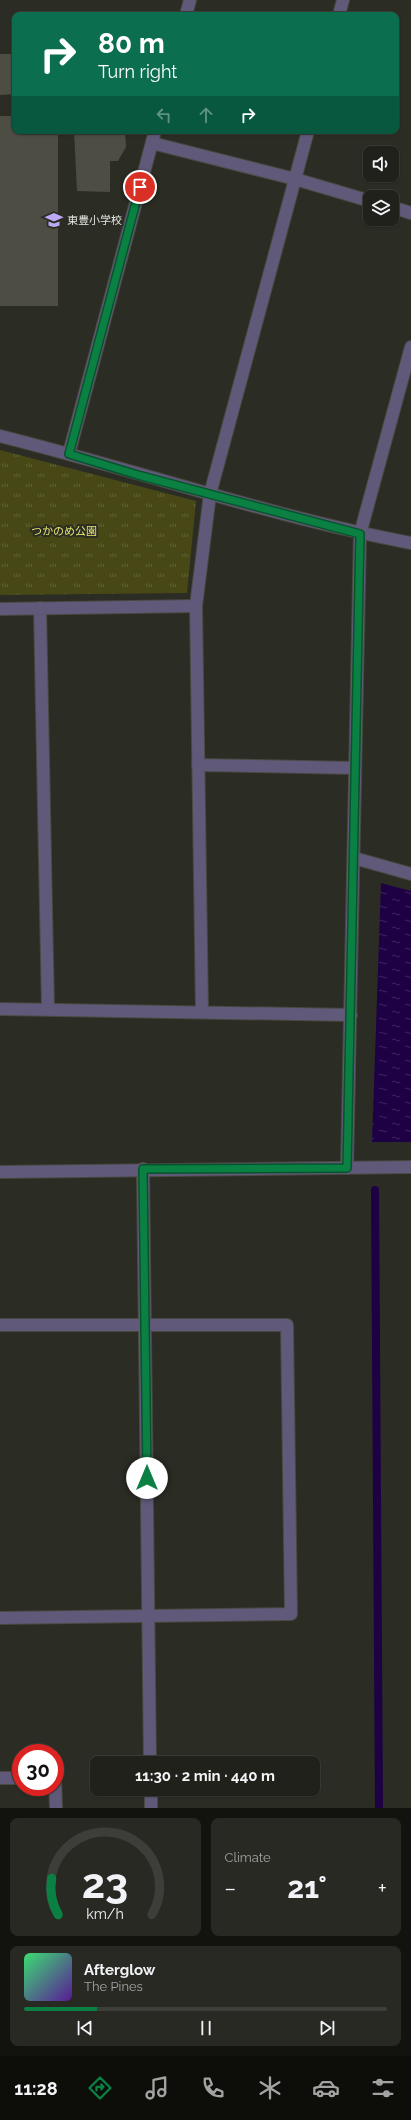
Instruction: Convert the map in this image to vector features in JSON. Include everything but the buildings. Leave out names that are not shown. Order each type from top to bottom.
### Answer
[{"type":"street","points":[[187,12],[190,0]]},
{"type":"street","points":[[340,12],[343,0]]},
{"type":"street","points":[[69,454],[154,134]]},
{"type":"street","points":[[202,1012],[196,606],[210,494],[307,134]]},
{"type":"street","points":[[152,143],[295,179],[363,199]]},
{"type":"street","points":[[399,209],[411,213]]},
{"type":"street","points":[[347,1168],[360,534],[411,347]]},
{"type":"street","points":[[0,436],[360,534],[411,543]]},
{"type":"street","points":[[0,609],[196,606]]},
{"type":"street","points":[[40,608],[48,1009]]},
{"type":"street","points":[[198,765],[355,768]]},
{"type":"street","points":[[354,858],[411,874]]},
{"type":"street","points":[[0,1010],[48,1009],[350,1015]]},
{"type":"street","points":[[0,1172],[143,1169],[411,1167]]},
{"type":"street","points":[[143,1169],[150,1756]]},
{"type":"street","points":[[0,1325],[146,1326],[288,1324],[291,1614],[0,1618]]},
{"type":"street","points":[[0,1778],[12,1778]]},
{"type":"street","points":[[56,1796],[56,1808]]},
{"type":"street","points":[[151,1796],[151,1808]]},
{"type":"green space","name":"つかのめ公園","points":[[0,450],[196,501],[187,593],[0,595]]},
{"type":"water","points":[[381,883],[411,891],[411,1142],[372,1142]]},
{"type":"waterway","points":[[375,1190],[379,1808]]},
{"type":"place","name":"東豊小学校","points":[[54,220]]},
{"type":"route","points":[[140,187],[69,454],[138,475],[360,534],[347,1168],[143,1169],[147,1478]]}]
